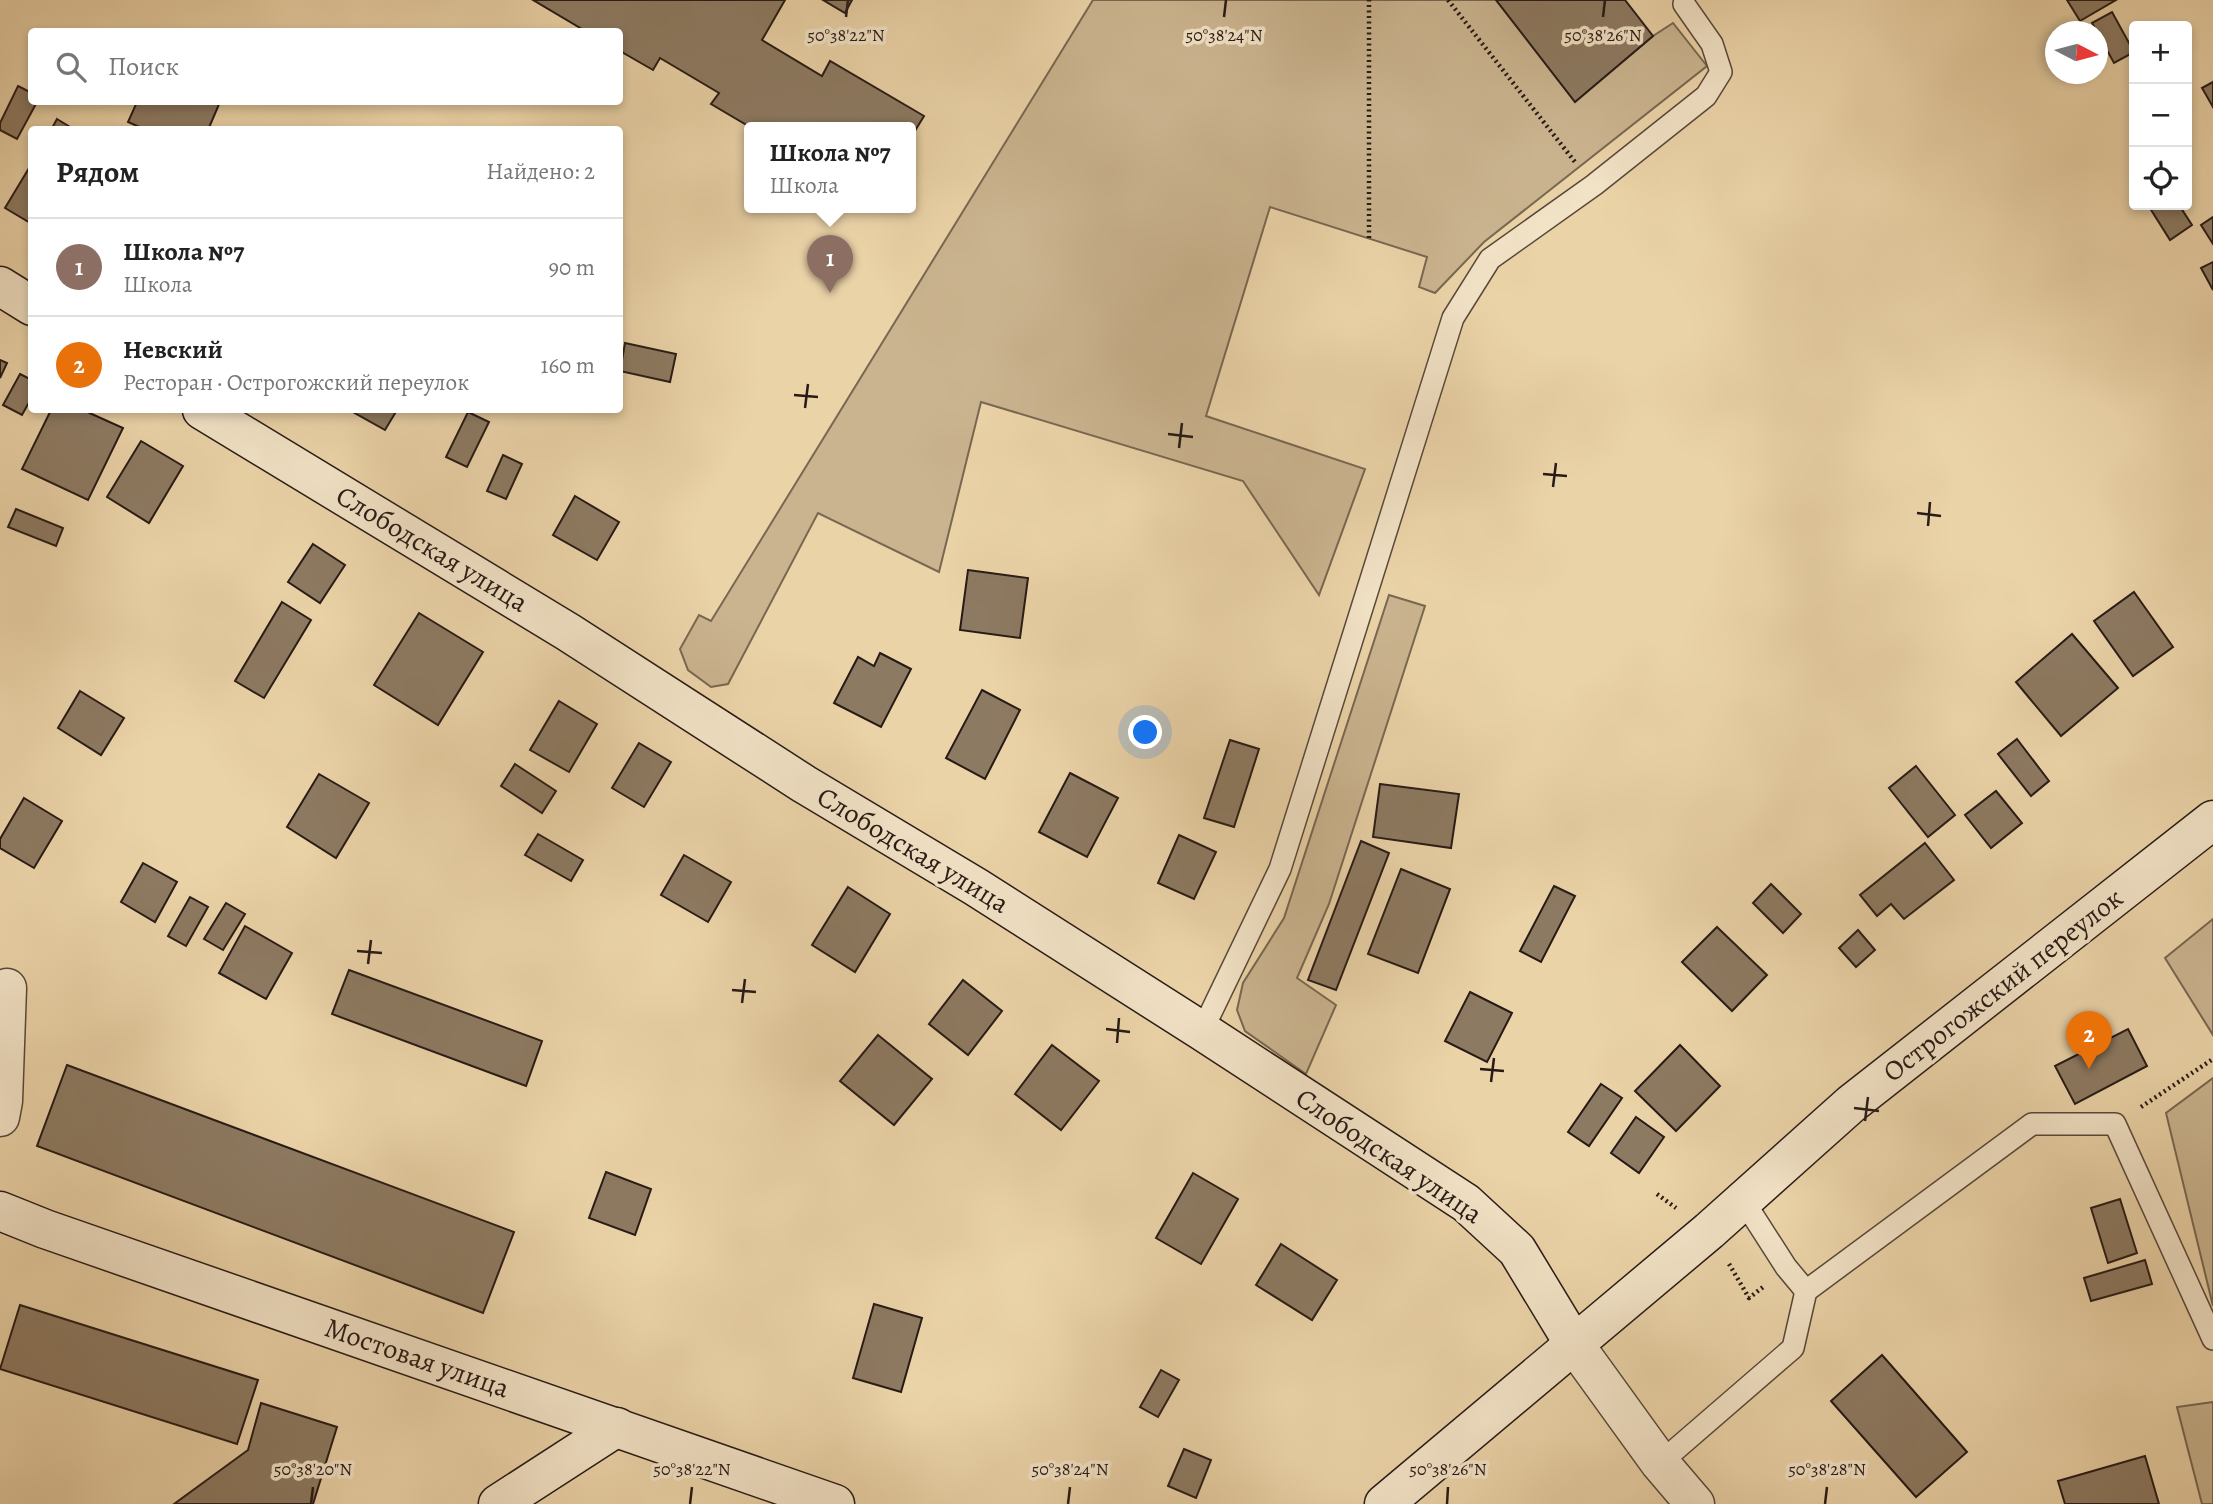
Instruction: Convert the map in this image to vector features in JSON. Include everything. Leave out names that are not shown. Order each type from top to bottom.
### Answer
[{"type":"street","points":[[0,286],[28,304]]},
{"type":"street","name":"Слободская улица","points":[[207,413],[568,632],[804,784],[976,887],[1466,1203],[1517,1250],[1574,1344],[1660,1463],[1695,1504]]},
{"type":"street","name":"Острогожский переулок","points":[[1574,1344],[1851,1104],[2213,820]]},
{"type":"street","points":[[0,1117],[3,1101],[7,988]]},
{"type":"street","name":"Мостовая улица","points":[[0,1211],[58,1234],[835,1504]]},
{"type":"street","points":[[1384,1504],[1574,1344]]},
{"type":"street","points":[[498,1504],[617,1427]]},
{"type":"lane","points":[[1202,1031],[1280,869],[1453,317],[1490,259],[1594,185],[1706,96],[1721,72],[1712,44],[1684,4]]},
{"type":"lane","points":[[1660,1463],[1793,1348],[1807,1291],[2032,1124],[2115,1124],[2213,1339]]},
{"type":"lane","points":[[1743,1200],[1787,1267],[1807,1291]]},
{"type":"path","points":[[1369,0],[1369,239]]},
{"type":"path","points":[[1448,0],[1594,185]]},
{"type":"path","points":[[2115,1124],[2213,1059]]},
{"type":"shaded area","points":[[1093,0],[1496,0],[1575,101],[1653,36],[1673,23],[1707,66],[1484,242],[1435,293],[1419,287],[1427,257],[1270,207],[1206,416],[1365,469],[1319,595],[1243,481],[981,402],[939,572],[818,513],[728,684],[711,687],[688,670],[680,649],[699,615],[711,621]]},
{"type":"shaded area","points":[[1389,595],[1425,606],[1329,904],[1297,978],[1336,1005],[1306,1074],[1245,1031],[1237,1010],[1243,983],[1284,918]]},
{"type":"shaded area","points":[[2213,919],[2213,1035],[2165,958]]},
{"type":"shaded area","points":[[2213,1078],[2213,1306],[2166,1113]]},
{"type":"shaded area","points":[[2213,1402],[2213,1504],[2202,1504],[2177,1407]]},
{"type":"building","points":[[533,0],[785,0],[762,40],[822,76],[830,61],[924,116],[916,129],[916,122],[744,123],[711,104],[719,93],[660,58],[653,70],[623,53],[623,28],[580,28]]},
{"type":"building","points":[[823,0],[852,0],[845,13]]},
{"type":"building","points":[[1496,0],[1625,0],[1653,36],[1575,102]]},
{"type":"building","points":[[2067,0],[2116,0],[2080,21]]},
{"type":"building","points":[[2112,12],[2129,43],[2129,55],[2114,63],[2108,52],[2108,21],[2096,21]]},
{"type":"building","points":[[2213,82],[2213,107],[2202,88]]},
{"type":"building","points":[[18,86],[28,91],[28,105],[35,105],[17,139],[0,130],[0,123]]},
{"type":"building","points":[[136,105],[219,105],[210,126],[137,126],[128,122]]},
{"type":"building","points":[[57,119],[68,126],[53,126]]},
{"type":"building","points":[[28,170],[28,222],[5,208]]},
{"type":"building","points":[[2151,210],[2182,210],[2192,225],[2170,240]]},
{"type":"building","points":[[2213,217],[2213,244],[2201,225]]},
{"type":"building","points":[[2213,262],[2213,290],[2201,268]]},
{"type":"building","points":[[625,343],[676,354],[670,382],[623,372]]},
{"type":"building","points":[[0,360],[7,363],[0,378]]},
{"type":"building","points":[[20,374],[28,378],[28,404],[22,415],[3,405]]},
{"type":"building","points":[[50,413],[90,413],[123,428],[88,500],[22,469]]},
{"type":"building","points":[[355,413],[395,413],[385,430]]},
{"type":"building","points":[[468,413],[489,422],[467,467],[446,457]]},
{"type":"building","points":[[141,441],[183,466],[149,523],[107,497]]},
{"type":"building","points":[[503,455],[522,464],[506,499],[487,491]]},
{"type":"building","points":[[575,496],[619,522],[597,560],[553,535]]},
{"type":"building","points":[[16,509],[63,528],[56,546],[8,527]]},
{"type":"building","points":[[313,544],[345,565],[320,603],[288,582]]},
{"type":"building","points":[[968,570],[1028,578],[1020,638],[960,630]]},
{"type":"building","points":[[2134,592],[2173,647],[2133,676],[2094,621]]},
{"type":"building","points":[[282,602],[311,620],[264,698],[235,681]]},
{"type":"building","points":[[419,613],[483,652],[438,725],[374,685]]},
{"type":"building","points":[[2072,634],[2118,688],[2061,736],[2016,682]]},
{"type":"building","points":[[880,653],[911,669],[881,727],[834,703],[858,657],[874,666]]},
{"type":"building","points":[[982,690],[1020,710],[985,779],[946,758]]},
{"type":"building","points":[[80,691],[124,718],[101,755],[58,728]]},
{"type":"building","points":[[559,701],[597,724],[569,772],[530,750]]},
{"type":"building","points":[[2017,739],[2049,781],[2031,796],[1998,754]]},
{"type":"building","points":[[1230,740],[1259,749],[1234,827],[1204,818]]},
{"type":"building","points":[[639,743],[671,762],[644,807],[612,788]]},
{"type":"building","points":[[515,764],[556,791],[542,813],[501,786]]},
{"type":"building","points":[[1916,766],[1955,815],[1928,837],[1889,788]]},
{"type":"building","points":[[1070,773],[1118,798],[1087,857],[1039,832]]},
{"type":"building","points":[[319,774],[369,803],[336,858],[287,827]]},
{"type":"building","points":[[1380,784],[1459,794],[1451,848],[1373,837]]},
{"type":"building","points":[[1996,791],[2022,823],[1991,848],[1965,815]]},
{"type":"building","points":[[24,798],[62,821],[34,868],[0,848],[0,839]]},
{"type":"building","points":[[538,834],[583,860],[571,881],[525,855]]},
{"type":"building","points":[[1179,835],[1216,852],[1194,899],[1158,883]]},
{"type":"building","points":[[1361,841],[1389,853],[1336,990],[1308,980]]},
{"type":"building","points":[[1925,843],[1954,880],[1904,919],[1891,904],[1877,916],[1860,895]]},
{"type":"building","points":[[684,855],[731,882],[708,922],[661,895]]},
{"type":"building","points":[[143,863],[177,882],[155,922],[121,902]]},
{"type":"building","points":[[1401,869],[1450,889],[1418,973],[1368,954]]},
{"type":"building","points":[[1771,884],[1801,914],[1783,933],[1753,903]]},
{"type":"building","points":[[1554,886],[1575,896],[1541,962],[1520,951]]},
{"type":"building","points":[[848,887],[890,914],[855,972],[812,945]]},
{"type":"building","points":[[190,897],[208,907],[186,946],[168,936]]},
{"type":"building","points":[[226,903],[245,914],[223,950],[204,939]]},
{"type":"building","points":[[245,926],[292,953],[266,999],[219,973]]},
{"type":"building","points":[[1717,927],[1767,975],[1732,1011],[1682,962]]},
{"type":"building","points":[[1858,930],[1875,950],[1856,967],[1839,948]]},
{"type":"building","points":[[349,970],[542,1041],[526,1086],[332,1014]]},
{"type":"building","points":[[963,980],[1002,1011],[968,1055],[929,1024]]},
{"type":"building","points":[[1470,992],[1512,1013],[1487,1062],[1445,1041]]},
{"type":"building","points":[[2128,1029],[2147,1066],[2075,1104],[2055,1066]]},
{"type":"building","points":[[878,1035],[932,1079],[894,1125],[840,1081]]},
{"type":"building","points":[[1052,1045],[1099,1081],[1061,1130],[1015,1094]]},
{"type":"building","points":[[1680,1045],[1720,1086],[1676,1131],[1635,1091]]},
{"type":"building","points":[[67,1065],[514,1232],[483,1313],[37,1146]]},
{"type":"building","points":[[1601,1084],[1622,1098],[1589,1146],[1568,1132]]},
{"type":"building","points":[[1636,1117],[1664,1137],[1639,1173],[1611,1153]]},
{"type":"building","points":[[606,1172],[651,1189],[635,1235],[589,1218]]},
{"type":"building","points":[[1193,1173],[1238,1199],[1201,1264],[1156,1238]]},
{"type":"building","points":[[2120,1199],[2137,1253],[2108,1263],[2091,1208]]},
{"type":"building","points":[[1281,1244],[1337,1280],[1312,1320],[1256,1285]]},
{"type":"building","points":[[2145,1260],[2152,1284],[2091,1301],[2084,1278]]},
{"type":"building","points":[[874,1304],[922,1318],[901,1392],[853,1378]]},
{"type":"building","points":[[20,1305],[258,1380],[237,1444],[0,1369]]},
{"type":"building","points":[[1882,1355],[1967,1452],[1916,1497],[1831,1401]]},
{"type":"building","points":[[1161,1370],[1179,1380],[1158,1417],[1140,1407]]},
{"type":"building","points":[[261,1403],[337,1427],[313,1504],[174,1504],[248,1450]]},
{"type":"building","points":[[1184,1449],[1211,1460],[1196,1498],[1168,1486]]},
{"type":"building","points":[[2145,1456],[2159,1504],[2065,1504],[2058,1481]]},
{"type":"place","name":"Школа №7","points":[[830,293]]},
{"type":"place","name":"Невский","points":[[2089,1069]]}]
